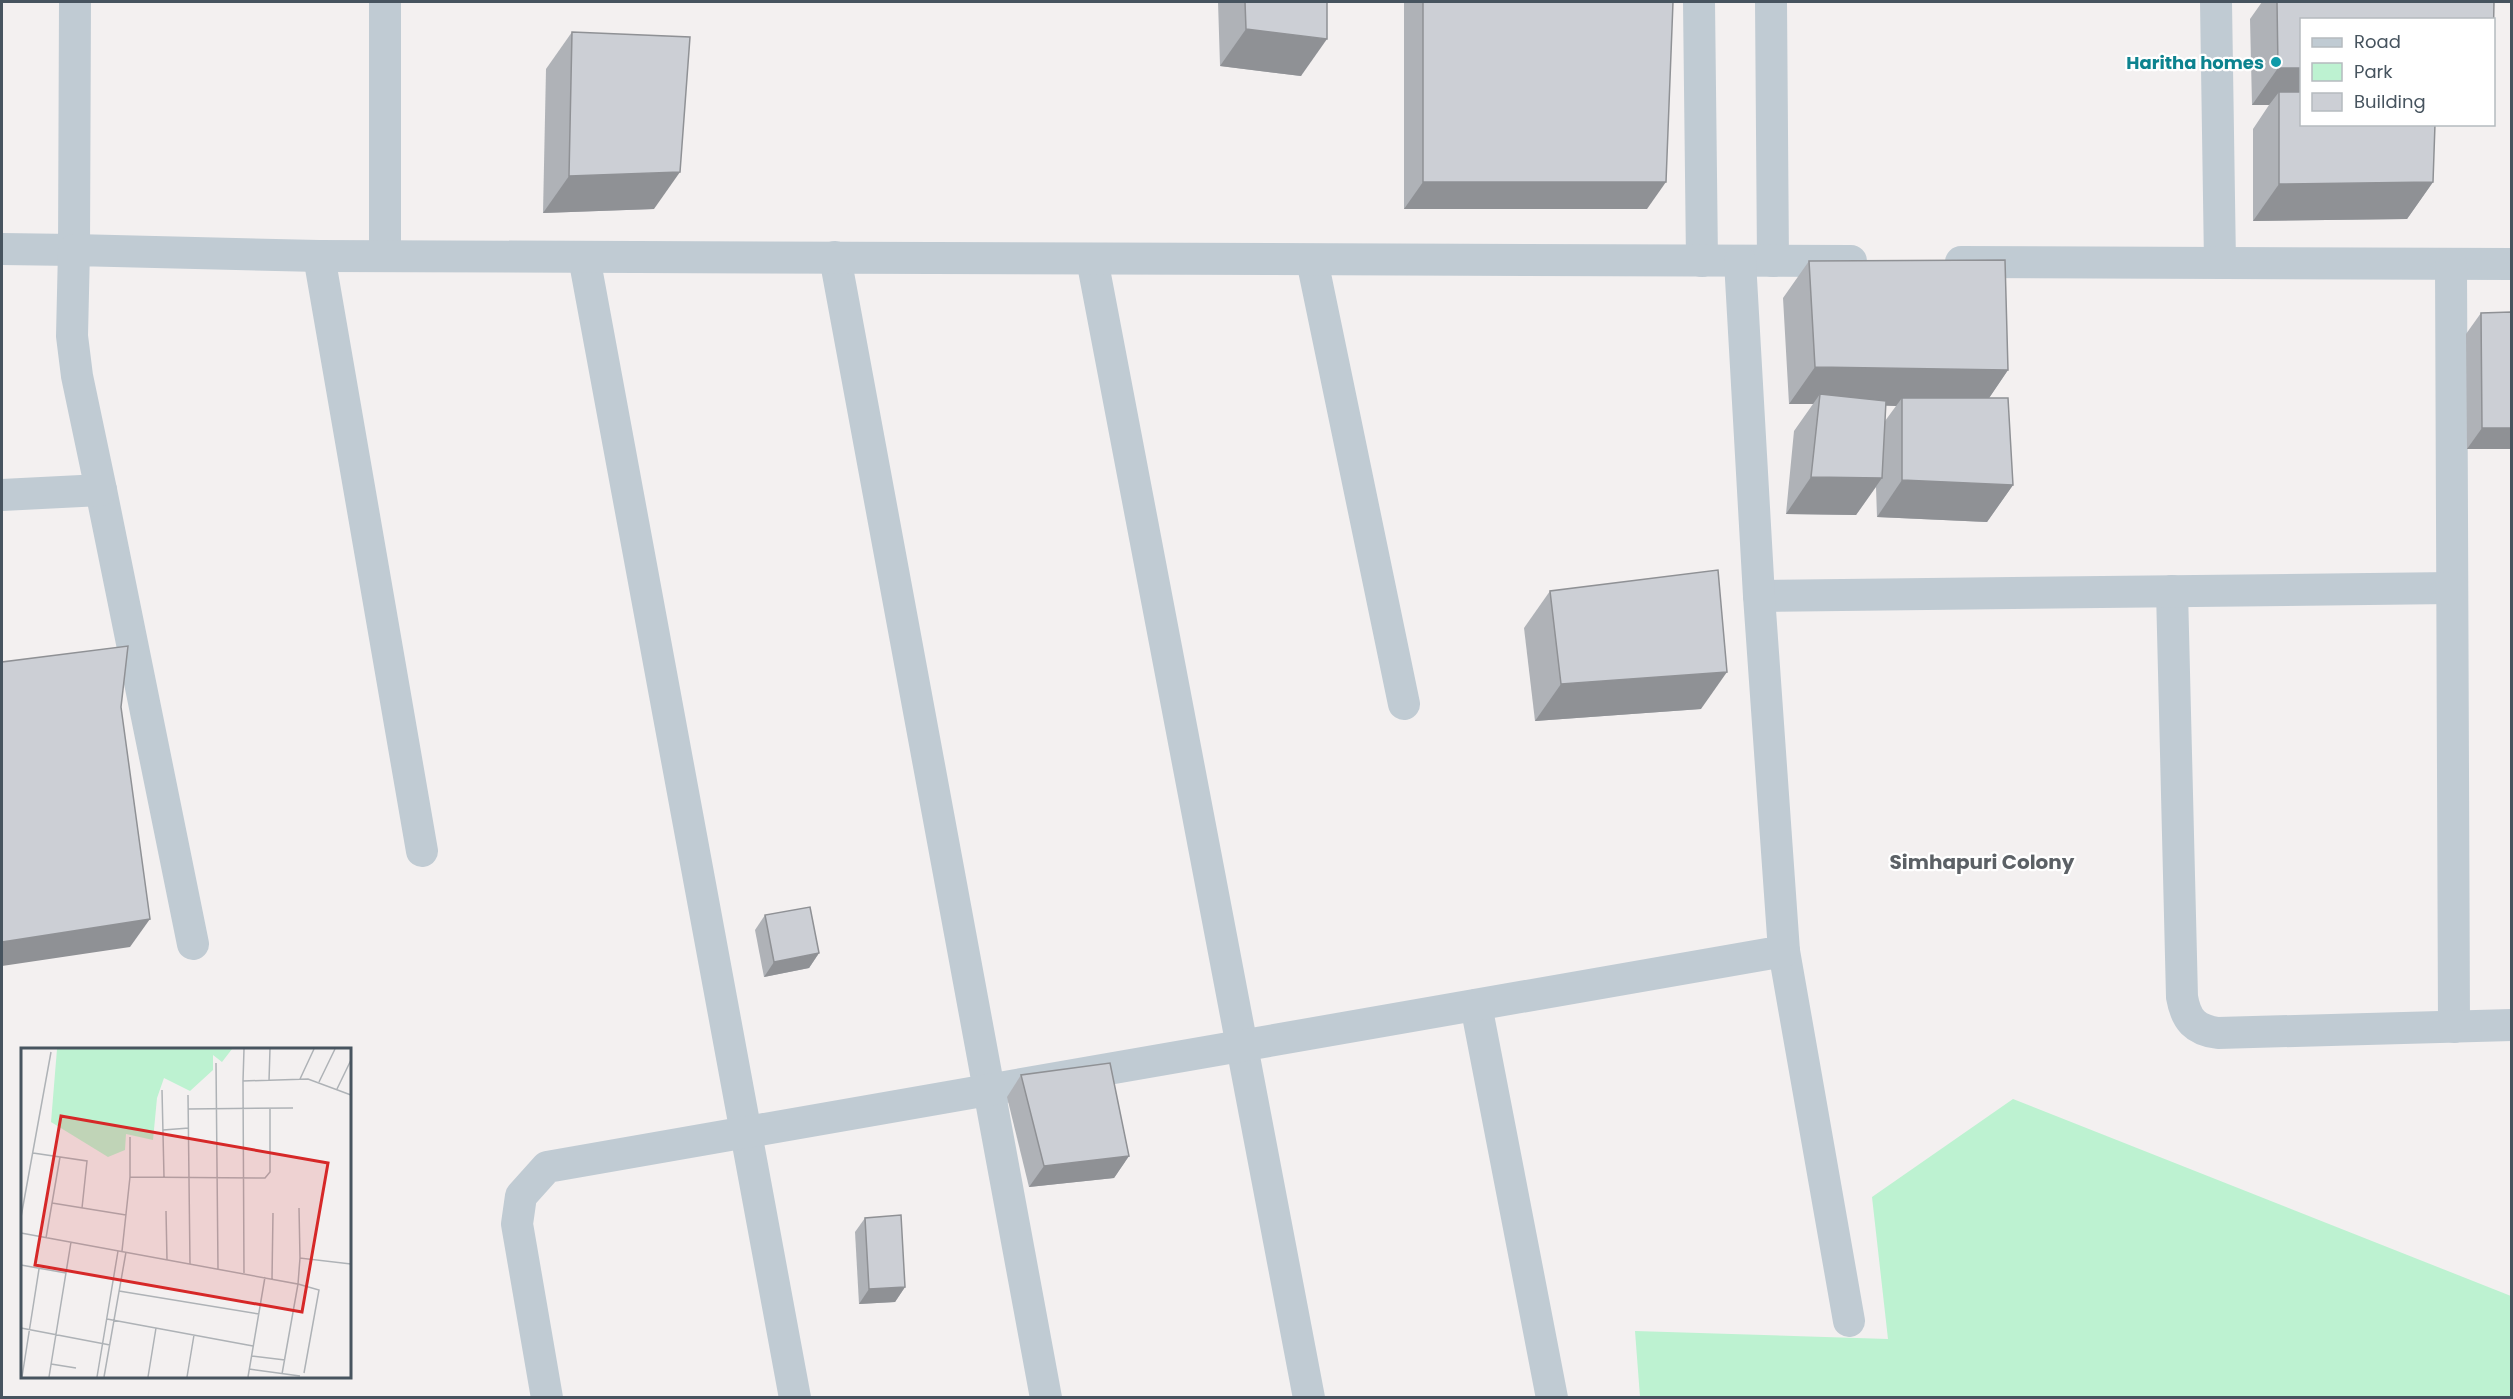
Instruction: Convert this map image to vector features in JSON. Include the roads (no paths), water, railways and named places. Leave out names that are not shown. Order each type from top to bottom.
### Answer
[{"type":"street","points":[[75,2],[72,336],[77,376],[193,944]]},
{"type":"street","points":[[385,2],[385,256]]},
{"type":"street","points":[[1699,2],[1702,261]]},
{"type":"street","points":[[1770,2],[1773,261]]},
{"type":"street","points":[[2216,2],[2220,263]]},
{"type":"street","points":[[2,249],[319,256],[1879,261]]},
{"type":"street","points":[[319,256],[422,850]]},
{"type":"street","points":[[584,257],[795,1398]]},
{"type":"street","points":[[835,257],[1046,1398]]},
{"type":"street","points":[[1092,259],[1310,1398]]},
{"type":"street","points":[[1312,260],[1404,704]]},
{"type":"street","points":[[1740,261],[1759,596],[1784,951],[1849,1321]]},
{"type":"street","points":[[1937,262],[2511,264]]},
{"type":"street","points":[[2451,264],[2454,1027]]},
{"type":"street","points":[[2,495],[101,490]]},
{"type":"street","points":[[1759,596],[2452,588]]},
{"type":"street","points":[[2172,591],[2182,998],[2186,1016],[2201,1031],[2218,1033],[2511,1025]]},
{"type":"street","points":[[547,1398],[517,1224],[521,1196],[547,1167],[1243,1048],[1784,951]]},
{"type":"street","points":[[1476,1005],[1552,1398]]},
{"type":"place","name":"Haritha homes","points":[[2276,62]]},
{"type":"district","name":"Simhapuri Colony","points":[[1982,862]]}]
